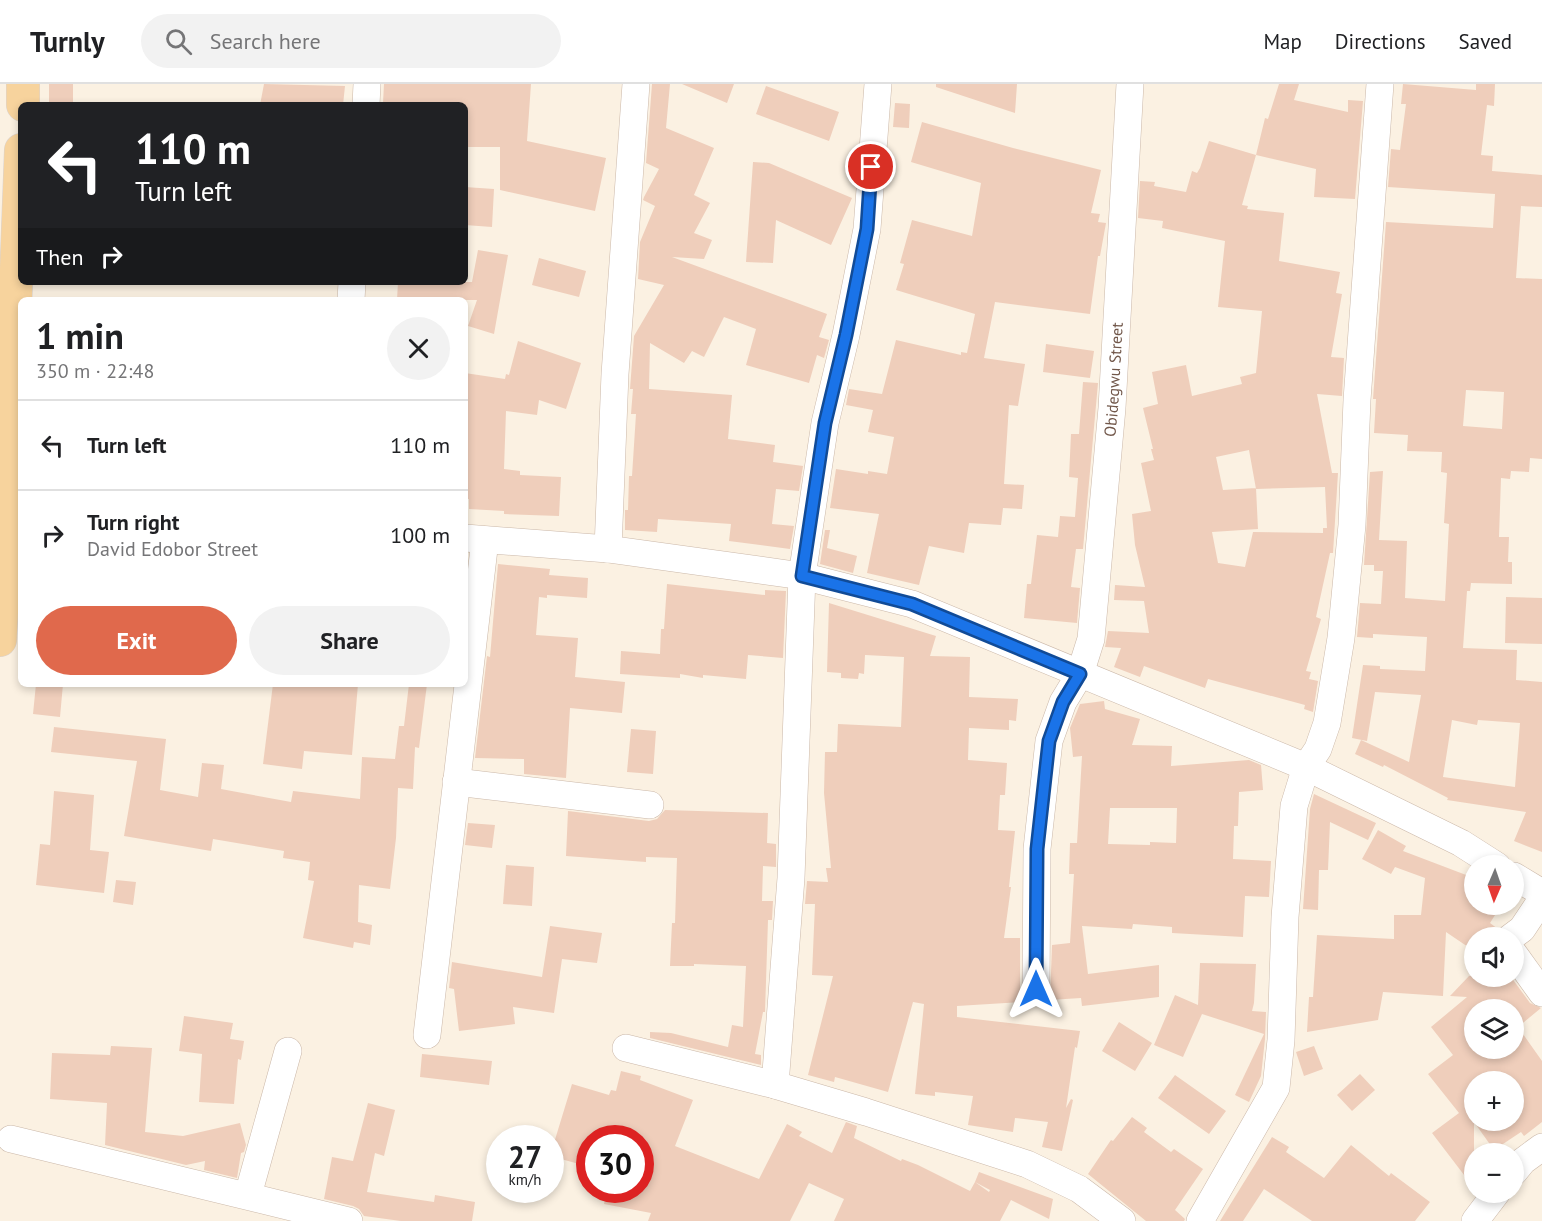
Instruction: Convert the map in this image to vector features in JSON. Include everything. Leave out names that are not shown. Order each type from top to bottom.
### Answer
[{"type":"main road","points":[[23,84],[23,102]]},
{"type":"main road","points":[[0,640],[15,495],[18,322]]},
{"type":"street","points":[[366,102],[367,84]]},
{"type":"street","points":[[608,549],[615,375],[636,84]]},
{"type":"street","points":[[775,1085],[791,878],[802,576],[825,423],[846,335],[867,229],[878,84]]},
{"type":"street","name":"Obidegwu Street","points":[[1036,989],[1037,849],[1049,741],[1063,702],[1080,674],[1091,639],[1112,408],[1130,84]]},
{"type":"street","points":[[1200,1221],[1276,1088],[1281,1040],[1285,917],[1294,806],[1306,767],[1318,749],[1328,723],[1341,639],[1352,525],[1359,378],[1380,84]]},
{"type":"street","points":[[468,629],[475,539],[608,549],[802,576],[912,604],[1306,767],[1461,843],[1480,855]]},
{"type":"street","points":[[427,1035],[456,782],[463,687]]},
{"type":"street","points":[[456,782],[650,805]]},
{"type":"street","points":[[1524,882],[1542,893]]},
{"type":"street","points":[[1523,927],[1542,899]]},
{"type":"street","points":[[1524,968],[1542,993]]},
{"type":"street","points":[[626,1048],[775,1085],[1028,1164],[1079,1189],[1122,1221]]},
{"type":"street","points":[[248,1195],[288,1051]]},
{"type":"street","points":[[11,1139],[349,1221]]},
{"type":"street","points":[[1524,1160],[1542,1147]]},
{"type":"street","points":[[1475,1221],[1489,1203]]},
{"type":"building","points":[[49,84],[73,84],[73,102],[49,102]]},
{"type":"building","points":[[264,84],[345,86],[343,102],[261,102]]},
{"type":"building","points":[[384,84],[531,84],[527,141],[606,158],[595,211],[500,190],[500,147],[468,147],[468,102],[383,102]]},
{"type":"building","points":[[652,84],[670,84],[666,128],[714,148],[694,195],[710,203],[694,233],[712,240],[704,259],[672,257],[827,314],[819,337],[829,340],[824,358],[817,355],[809,383],[746,365],[756,329],[724,317],[704,357],[692,351],[684,363],[650,343],[649,389],[732,395],[728,439],[775,445],[773,462],[803,466],[799,491],[776,489],[772,524],[794,526],[790,549],[729,541],[731,524],[658,519],[657,532],[625,530],[625,510],[628,510],[629,476],[632,476],[636,414],[631,414],[633,389],[630,389],[634,336],[664,285],[638,279],[640,242],[655,206],[643,200],[659,169],[646,163]]},
{"type":"building","points":[[682,84],[734,84],[727,103]]},
{"type":"building","points":[[936,84],[1017,84],[1015,113],[936,87]]},
{"type":"building","points":[[1279,84],[1299,84],[1294,100],[1348,112],[1348,100],[1363,101],[1355,199],[1314,197],[1316,169],[1256,155],[1265,118],[1268,119]]},
{"type":"building","points":[[1403,84],[1476,90],[1476,84],[1495,84],[1494,106],[1487,105],[1481,155],[1493,156],[1492,171],[1542,175],[1542,207],[1521,206],[1516,278],[1542,279],[1542,459],[1530,458],[1529,472],[1511,471],[1510,479],[1501,478],[1499,537],[1509,537],[1508,562],[1512,562],[1512,584],[1471,583],[1470,591],[1467,591],[1463,648],[1517,650],[1516,680],[1542,682],[1542,852],[1514,841],[1526,812],[1447,800],[1448,798],[1384,765],[1383,767],[1355,754],[1361,740],[1409,762],[1421,695],[1375,692],[1367,741],[1352,738],[1363,665],[1380,666],[1380,669],[1425,671],[1427,637],[1373,634],[1373,638],[1357,637],[1360,603],[1381,604],[1383,571],[1374,571],[1374,565],[1364,565],[1370,472],[1383,471],[1379,540],[1407,541],[1405,598],[1445,601],[1449,524],[1444,523],[1447,473],[1441,472],[1442,452],[1407,451],[1408,435],[1374,433],[1376,399],[1373,399],[1386,222],[1493,228],[1495,194],[1388,187],[1391,149],[1400,150],[1406,104],[1401,104]],"holes":[[[1466,390],[1504,392],[1502,429],[1463,426]],[[1452,720],[1477,725],[1478,720],[1520,723],[1515,787],[1443,777]]]},
{"type":"building","points":[[766,86],[839,112],[829,141],[756,114]]},
{"type":"building","points":[[895,103],[910,104],[909,128],[893,127]]},
{"type":"building","points":[[922,122],[1101,170],[1091,213],[1100,214],[1098,222],[1106,223],[1100,256],[1098,256],[1090,314],[995,302],[984,358],[1025,364],[1018,406],[1009,405],[1004,484],[1024,485],[1022,509],[1003,508],[1001,525],[969,523],[964,553],[929,546],[919,585],[867,573],[879,514],[830,508],[836,469],[868,474],[868,471],[887,474],[894,437],[868,432],[873,410],[846,405],[849,389],[882,394],[896,340],[961,355],[961,352],[967,353],[975,314],[896,290],[904,264],[900,263],[912,220],[972,236],[981,183],[911,162]]},
{"type":"building","points":[[1209,141],[1256,155],[1242,205],[1248,206],[1247,209],[1284,213],[1279,261],[1340,272],[1336,293],[1342,294],[1331,357],[1344,358],[1342,396],[1317,394],[1332,473],[1338,473],[1333,553],[1330,553],[1316,617],[1321,619],[1306,671],[1311,672],[1309,679],[1318,681],[1313,712],[1304,709],[1305,705],[1208,679],[1205,688],[1144,666],[1140,677],[1114,667],[1121,648],[1105,647],[1108,631],[1149,633],[1144,601],[1114,600],[1115,585],[1145,587],[1135,545],[1132,514],[1151,511],[1141,463],[1154,460],[1143,408],[1158,404],[1152,372],[1186,365],[1192,396],[1242,384],[1240,377],[1256,373],[1262,311],[1218,307],[1225,241],[1162,228],[1163,221],[1138,218],[1140,181],[1155,182],[1154,186],[1186,192],[1192,171],[1197,173]],"holes":[[[1249,450],[1256,488],[1223,490],[1216,457]],[[1325,487],[1327,528],[1323,528],[1323,533],[1253,532],[1245,567],[1218,563],[1212,532],[1258,529],[1256,489]]]},
{"type":"building","points":[[753,162],[769,163],[852,198],[831,245],[776,220],[773,263],[746,262]]},
{"type":"building","points":[[468,187],[494,189],[492,227],[468,225]]},
{"type":"building","points":[[478,250],[508,255],[494,334],[468,326],[477,300],[468,300],[468,297],[397,297],[398,285],[468,285],[468,282],[472,282]]},
{"type":"building","points":[[539,258],[586,271],[579,297],[532,285]]},
{"type":"building","points":[[518,341],[581,363],[566,409],[539,400],[537,415],[506,411],[504,469],[520,471],[520,475],[561,477],[559,516],[504,514],[504,511],[469,509],[468,373],[505,379],[506,374],[509,375]]},
{"type":"building","points":[[1046,344],[1094,351],[1090,378],[1043,372]]},
{"type":"building","points":[[1083,382],[1098,383],[1083,549],[1076,549],[1071,587],[1080,588],[1077,623],[1024,618],[1027,584],[1031,584],[1037,535],[1058,537],[1060,516],[1075,517],[1078,478],[1069,477],[1071,434],[1079,434]]},
{"type":"building","points":[[825,530],[830,530],[827,548],[857,556],[853,573],[820,564]]},
{"type":"building","points":[[498,564],[550,569],[549,575],[588,578],[587,598],[547,595],[547,598],[539,597],[536,635],[578,638],[575,677],[625,682],[622,713],[570,708],[566,778],[524,774],[524,759],[475,758],[487,656],[490,657]]},
{"type":"building","points":[[667,584],[765,595],[765,590],[786,591],[783,658],[748,655],[746,679],[703,675],[703,678],[680,674],[680,678],[620,674],[621,651],[660,654]]},
{"type":"building","points":[[1506,597],[1542,598],[1542,644],[1505,643]]},
{"type":"building","points":[[829,603],[936,636],[930,656],[970,657],[969,697],[1018,699],[1016,721],[1009,720],[1009,730],[969,728],[968,760],[1007,763],[1005,795],[1000,795],[998,830],[1015,831],[1004,938],[1020,938],[1020,1002],[957,1006],[957,1017],[1080,1031],[1077,1048],[1075,1047],[1066,1108],[1071,1099],[1073,1100],[1062,1151],[1042,1147],[1048,1122],[1015,1118],[1013,1132],[968,1125],[973,1096],[935,1092],[935,1096],[915,1094],[924,1004],[913,1002],[888,1092],[835,1077],[834,1082],[808,1075],[833,976],[812,975],[815,904],[805,904],[807,881],[828,882],[826,868],[831,868],[824,793],[825,752],[837,752],[838,724],[901,727],[904,657],[865,655],[864,674],[859,673],[858,679],[841,678],[841,673],[827,672]]},
{"type":"building","points":[[36,687],[63,687],[60,717],[33,714]]},
{"type":"building","points":[[273,687],[358,687],[352,755],[304,751],[302,769],[263,764]]},
{"type":"building","points":[[409,687],[427,687],[419,748],[415,747],[413,789],[398,788],[396,838],[390,889],[359,885],[358,922],[372,925],[370,945],[354,942],[353,948],[303,938],[314,881],[308,880],[310,862],[283,858],[284,851],[213,839],[211,851],[124,836],[137,761],[51,752],[54,727],[166,739],[160,790],[198,797],[202,763],[224,765],[221,789],[291,802],[293,791],[360,799],[362,757],[395,759],[399,726],[404,726]]},
{"type":"building","points":[[1104,701],[1105,709],[1140,719],[1132,745],[1172,746],[1171,766],[1249,760],[1261,765],[1263,790],[1239,792],[1238,826],[1234,826],[1233,859],[1271,861],[1269,897],[1245,896],[1243,937],[1172,933],[1172,927],[1133,924],[1132,929],[1082,926],[1088,974],[1159,965],[1159,997],[1082,1006],[1081,998],[1050,1000],[1052,945],[1070,943],[1074,874],[1069,874],[1070,843],[1077,843],[1082,756],[1073,757],[1070,728],[1080,704]],"holes":[[[1110,808],[1177,808],[1176,843],[1108,844]]]},
{"type":"building","points":[[631,729],[656,731],[653,774],[627,772]]},
{"type":"building","points":[[54,791],[94,795],[90,850],[109,852],[104,893],[36,885],[40,844],[50,845]]},
{"type":"building","points":[[1314,794],[1376,823],[1368,840],[1330,822],[1328,870],[1319,870],[1318,910],[1303,909],[1310,809]]},
{"type":"building","points":[[665,810],[768,813],[767,843],[776,844],[776,867],[763,866],[762,901],[773,901],[772,920],[768,920],[765,1012],[763,1012],[755,1054],[761,1055],[761,1065],[650,1038],[650,1032],[671,1033],[728,1047],[732,1025],[743,1027],[746,966],[694,964],[694,966],[670,966],[672,923],[675,923],[677,858],[646,857],[646,862],[566,856],[568,811],[649,821],[657,819]]},
{"type":"building","points":[[468,823],[495,825],[492,848],[465,845]]},
{"type":"building","points":[[1378,830],[1406,846],[1403,851],[1464,874],[1464,915],[1495,915],[1490,923],[1495,927],[1464,927],[1464,944],[1446,932],[1443,996],[1383,992],[1378,1020],[1307,1032],[1309,997],[1313,997],[1317,935],[1394,939],[1394,915],[1421,915],[1425,878],[1395,867],[1391,874],[1362,859]]},
{"type":"building","points":[[506,865],[534,867],[532,906],[503,904]]},
{"type":"building","points":[[116,880],[136,882],[133,905],[113,902]]},
{"type":"building","points":[[550,926],[602,933],[597,963],[562,959],[554,1013],[513,1007],[515,1024],[459,1031],[454,989],[449,988],[452,962],[542,977]]},
{"type":"building","points":[[1200,963],[1256,964],[1252,1011],[1266,1012],[1265,1039],[1261,1076],[1249,1102],[1235,1095],[1264,1034],[1202,1014],[1183,1057],[1154,1045],[1175,995],[1198,1005]]},
{"type":"building","points":[[1464,981],[1464,987],[1518,987],[1530,1003],[1541,1008],[1524,1022],[1524,999],[1465,999],[1467,997],[1450,996]]},
{"type":"building","points":[[1464,1000],[1464,1059],[1524,1059],[1524,1036],[1542,1061],[1542,1122],[1524,1136],[1521,1132],[1504,1143],[1489,1143],[1480,1131],[1524,1131],[1524,1071],[1464,1071],[1464,1131],[1474,1131],[1474,1143],[1464,1143],[1464,1175],[1432,1133],[1459,1113],[1428,1074],[1453,1055],[1431,1027]]},
{"type":"building","points":[[184,1016],[233,1023],[230,1039],[244,1041],[241,1060],[238,1059],[234,1104],[199,1102],[202,1054],[179,1051]]},
{"type":"building","points":[[1119,1022],[1152,1043],[1135,1071],[1102,1051]]},
{"type":"building","points":[[111,1046],[152,1048],[145,1132],[183,1136],[240,1123],[246,1145],[244,1152],[241,1153],[237,1178],[204,1170],[205,1161],[186,1165],[105,1145],[107,1103],[50,1099],[52,1053],[110,1055]]},
{"type":"building","points":[[1314,1046],[1323,1069],[1304,1076],[1296,1052]]},
{"type":"building","points":[[422,1054],[492,1061],[489,1085],[420,1077]]},
{"type":"building","points":[[621,1071],[641,1076],[640,1080],[693,1100],[675,1146],[759,1179],[787,1124],[802,1132],[799,1136],[832,1153],[846,1122],[857,1126],[854,1138],[901,1161],[902,1159],[918,1165],[970,1191],[979,1172],[1053,1199],[1049,1219],[1011,1200],[1000,1221],[834,1221],[844,1199],[809,1183],[790,1221],[648,1221],[651,1213],[604,1204],[654,1203],[654,1125],[576,1125],[576,1163],[564,1160],[564,1125],[559,1125],[572,1084],[609,1095],[611,1090],[616,1091]]},
{"type":"building","points":[[1360,1074],[1375,1090],[1352,1111],[1337,1095]]},
{"type":"building","points":[[1175,1075],[1226,1111],[1209,1134],[1158,1098]]},
{"type":"building","points":[[368,1103],[395,1110],[384,1156],[375,1153],[367,1192],[434,1202],[435,1195],[475,1202],[472,1221],[401,1221],[364,1216],[359,1209],[353,1206],[324,1199],[332,1157],[353,1161]]},
{"type":"building","points":[[1132,1117],[1147,1128],[1144,1132],[1171,1152],[1174,1149],[1203,1169],[1175,1210],[1185,1219],[1184,1221],[1146,1221],[1088,1174],[1111,1140],[1113,1141]]},
{"type":"building","points":[[1272,1137],[1289,1147],[1286,1152],[1324,1178],[1351,1145],[1389,1176],[1391,1173],[1430,1202],[1415,1221],[1312,1221],[1264,1189],[1243,1221],[1220,1221]]},
{"type":"route","points":[[871,167],[867,229],[846,335],[825,423],[802,576],[912,604],[1080,674],[1063,702],[1049,741],[1037,849],[1036,989]]}]
